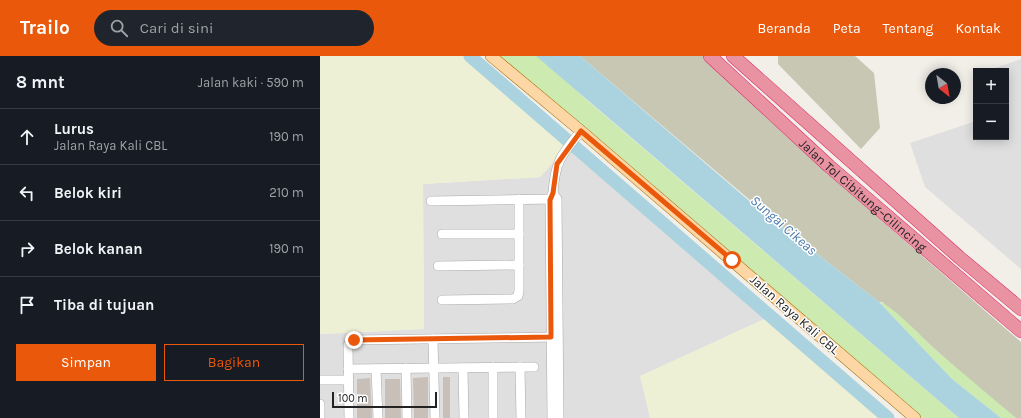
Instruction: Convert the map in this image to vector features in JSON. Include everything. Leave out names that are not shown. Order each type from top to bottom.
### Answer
[{"type":"highway","name":"Jalan Tol Cibitung–Cilincing","points":[[710,56],[829,166],[1021,331]]},
{"type":"highway","name":"Jalan Tol Cibitung–Cilincing","points":[[733,56],[960,258],[1021,309]]},
{"type":"main road","name":"Jalan Raya Kali CBL","points":[[490,56],[581,131],[915,418]]},
{"type":"street","points":[[559,418],[555,337],[553,197],[557,164],[564,152],[581,131]]},
{"type":"street","points":[[431,202],[553,197]]},
{"type":"street","points":[[442,300],[516,298],[519,291],[519,199]]},
{"type":"street","points":[[442,234],[519,234]]},
{"type":"street","points":[[438,266],[519,265]]},
{"type":"street","points":[[349,418],[348,345],[352,340],[555,337]]},
{"type":"street","points":[[552,418],[555,337]]},
{"type":"street","points":[[433,339],[435,418]]},
{"type":"street","points":[[493,367],[493,418]]},
{"type":"street","points":[[520,367],[521,418]]},
{"type":"street","points":[[348,369],[534,367]]},
{"type":"street","points":[[406,368],[407,418]]},
{"type":"street","points":[[463,368],[464,418]]},
{"type":"street","points":[[376,369],[378,418]]},
{"type":"street","points":[[320,380],[349,380]]},
{"type":"street","points":[[320,404],[320,418]]},
{"type":"shaded area","points":[[320,56],[468,56],[570,144],[540,177],[423,184],[424,329],[320,334]]},
{"type":"shaded area","points":[[580,56],[710,56],[874,214],[1021,342],[1021,418],[1016,418],[984,393],[882,302],[879,302],[771,218]]},
{"type":"shaded area","points":[[778,56],[855,56],[874,73],[880,128],[861,149],[778,64]]},
{"type":"shaded area","points":[[1021,59],[1021,269],[925,187],[910,143],[973,122],[973,140],[1009,140],[1009,68],[996,68]]},
{"type":"shaded area","points":[[570,144],[771,316],[641,376],[650,418],[320,418],[320,334],[424,329],[423,184],[540,177]]},
{"type":"shaded area","points":[[771,316],[888,418],[650,418],[640,376]]},
{"type":"green space","points":[[490,56],[539,56],[589,102],[959,418],[915,418]]},
{"type":"green space","points":[[879,302],[891,308],[933,348],[1016,418],[1001,418],[952,379]]},
{"type":"water","points":[[536,56],[580,56],[754,205],[879,302],[952,379],[1001,418],[959,418]]},
{"type":"building","points":[[428,377],[428,418],[414,418],[413,378]]},
{"type":"building","points":[[443,377],[450,377],[450,418],[443,418]]},
{"type":"building","points":[[370,378],[372,418],[357,418],[357,379]]},
{"type":"building","points":[[385,379],[400,379],[401,418],[385,418]]},
{"type":"waterway","points":[[470,56],[888,418]]},
{"type":"route","points":[[354,340],[551,337],[550,200],[553,193],[554,176],[557,164],[564,152],[581,131],[732,260]]},
{"type":"water label","name":"Sungai Cikeas","points":[[784,225]]}]
